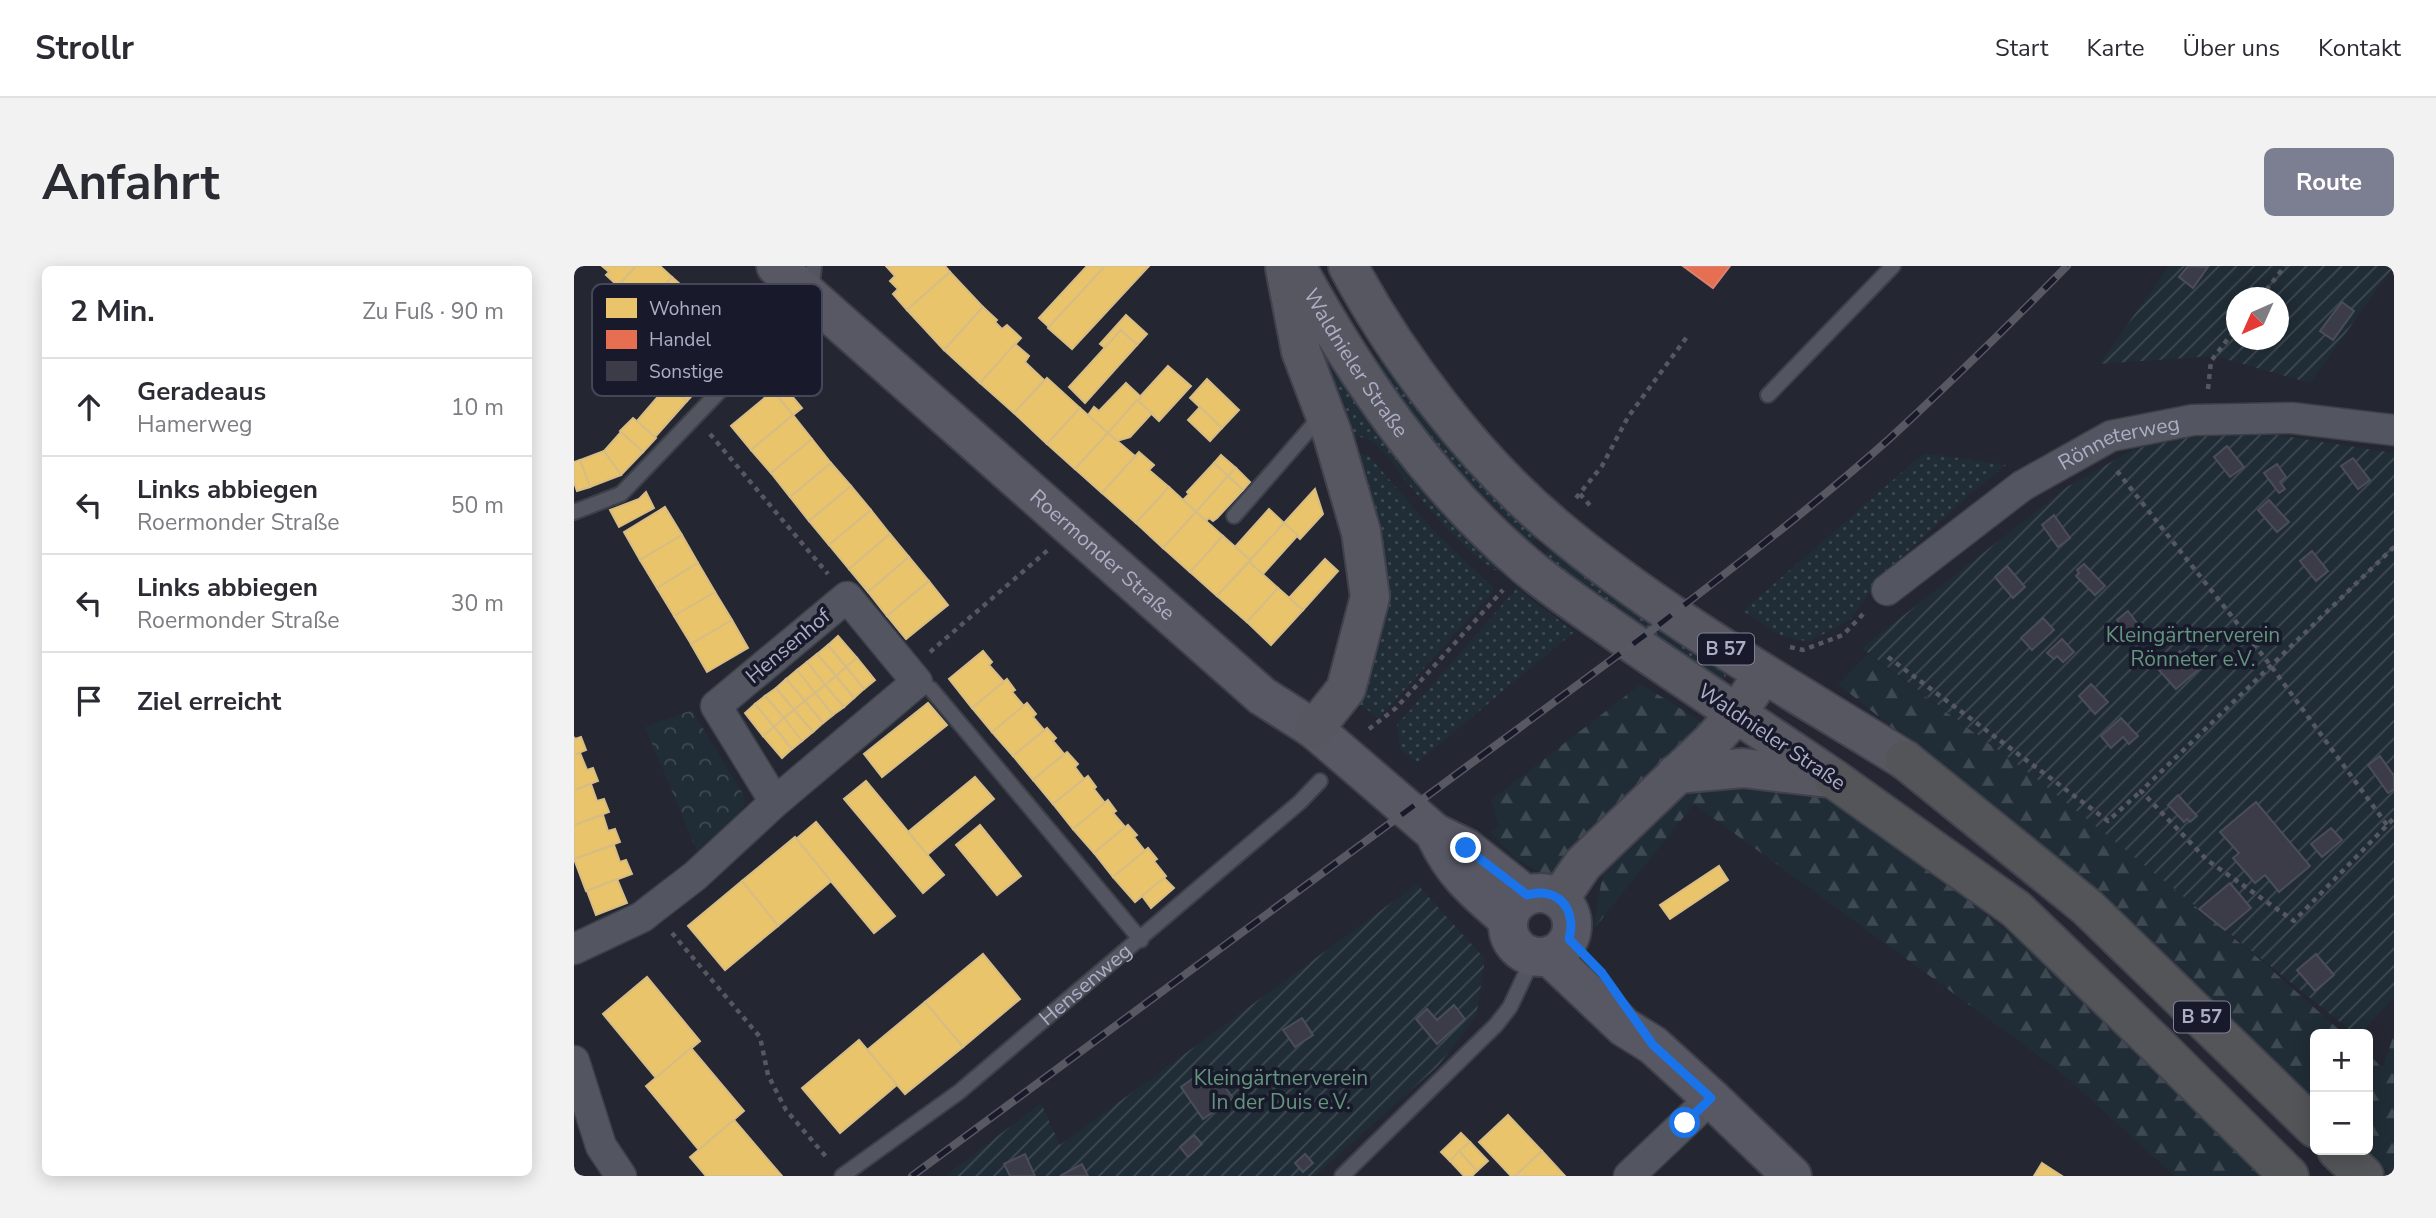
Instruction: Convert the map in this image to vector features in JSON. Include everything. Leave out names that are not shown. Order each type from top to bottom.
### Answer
[{"type":"highway","name":"Waldnieler Straße","points":[[1905,760],[2087,907],[2310,1123]]},
{"type":"highway","name":"Waldnieler Straße","points":[[1834,779],[2016,909],[2289,1176]]},
{"type":"highway","points":[[2342,1155],[2364,1176]]},
{"type":"main road","name":"Roermonder Straße","points":[[776,266],[812,281]]},
{"type":"main road","points":[[1285,266],[1301,351],[1324,412],[1361,532],[1370,597],[1346,689],[1314,729]]},
{"type":"main road","name":"Waldnieler Straße","points":[[1296,266],[1323,316],[1371,390],[1422,460],[1472,514],[1524,564],[1642,650],[1834,779]]},
{"type":"main road","name":"Waldnieler Straße","points":[[1348,266],[1396,345],[1434,396],[1480,453],[1555,527],[1650,600],[1771,658],[1905,760]]},
{"type":"main road","name":"Roermonder Straße","points":[[822,290],[1073,528],[1262,696],[1314,729],[1435,833],[1449,862],[1468,884],[1571,917],[1550,951]]},
{"type":"main road","points":[[1531,905],[1583,864],[1737,713],[1771,658]]},
{"type":"main road","points":[[1676,774],[1743,768],[1834,779]]},
{"type":"main road","name":"Roermonder Straße","points":[[1531,905],[1511,939],[1524,953],[1550,951],[1602,973],[1653,1045],[1792,1176]]},
{"type":"street","name":"Rönneterweg","points":[[1887,590],[2022,486],[2111,436],[2193,420],[2292,418],[2394,430]]},
{"type":"street","name":"Hensenhof","points":[[775,802],[716,706],[847,597],[913,677]]},
{"type":"street","points":[[574,949],[642,917],[695,876],[913,677]]},
{"type":"street","points":[[574,1061],[601,1146],[621,1176]]},
{"type":"street","points":[[1629,1176],[1711,1098]]},
{"type":"lane","points":[[1768,395],[1893,266]]},
{"type":"lane","points":[[574,512],[621,494],[714,396]]},
{"type":"lane","points":[[1234,516],[1324,412]]},
{"type":"lane","points":[[913,677],[931,689],[1140,940]]},
{"type":"lane","name":"Hensenweg","points":[[838,1171],[959,1092],[1140,940],[1300,802],[1320,781]]},
{"type":"lane","points":[[1342,1176],[1496,1025],[1550,951]]},
{"type":"path","points":[[2269,287],[2285,266]]},
{"type":"path","points":[[1599,516],[1580,494],[1602,466],[1628,417],[1689,334]]},
{"type":"path","points":[[2205,420],[2211,361],[2226,341]]},
{"type":"path","points":[[696,417],[847,597]]},
{"type":"path","points":[[2117,471],[2270,666],[2387,825]]},
{"type":"path","points":[[913,677],[1073,528]]},
{"type":"path","points":[[1888,657],[2108,821],[2394,547]]},
{"type":"path","points":[[1362,733],[1396,708],[1510,581]]},
{"type":"path","points":[[1771,658],[1803,650],[1843,635],[1887,590]]},
{"type":"path","points":[[2141,791],[2207,860],[2294,921],[2394,818]]},
{"type":"path","points":[[652,909],[760,1037],[768,1075],[786,1110],[838,1171]]},
{"type":"green space","points":[[2169,266],[2394,266],[2310,383],[2215,356],[2099,364]]},
{"type":"green space","points":[[1384,358],[1539,535],[1531,543],[1460,472],[1421,426],[1379,367],[1378,363]]},
{"type":"green space","points":[[1331,364],[1506,571],[1499,572],[1488,565],[1451,533],[1377,445],[1364,438],[1351,438],[1329,367]]},
{"type":"green space","name":"Kleingärtnerverein Rönneter e.V.","points":[[2234,428],[2394,453],[2394,998],[2364,1029],[2349,1029],[2038,780],[1862,648],[2067,487],[2134,449]]},
{"type":"green space","points":[[1924,453],[2006,465],[1883,574],[1851,619],[1809,642],[1782,636],[1743,611]]},
{"type":"green space","points":[[1367,454],[1434,531],[1492,586],[1493,592],[1379,718],[1356,702],[1374,662],[1385,620],[1387,599],[1380,537],[1358,455]]},
{"type":"green space","points":[[1553,546],[1723,670],[1726,676],[1724,679],[1718,680],[1588,591],[1545,555]]},
{"type":"green space","points":[[1517,588],[1574,632],[1417,763],[1400,749],[1397,725]]},
{"type":"green space","points":[[1868,654],[2093,821],[2265,964],[2338,1029],[2310,1029],[2310,1096],[2216,1006],[1998,813],[1838,684]]},
{"type":"green space","points":[[1641,684],[1710,727],[1556,881],[1518,860],[1490,832],[1499,826],[1491,800]]},
{"type":"green space","points":[[692,710],[743,794],[745,804],[739,813],[697,851],[645,727]]},
{"type":"green space","points":[[1785,783],[1834,798],[1951,885],[2163,1062],[2270,1176],[2175,1176],[2057,1069],[1694,804],[1593,930],[1602,878],[1627,836],[1669,795],[1704,784]]},
{"type":"green space","name":"Kleingärtnerverein In der Duis e.V.","points":[[1417,884],[1485,959],[1476,1017],[1438,1066],[1315,1176],[945,1176],[1041,1103],[1060,1145]]},
{"type":"green space","points":[[2394,1034],[2394,1176],[2371,1155],[2373,1059],[2383,1067]]},
{"type":"building: Wohnen","points":[[602,266],[636,266],[620,284],[616,284],[606,275],[609,272]]},
{"type":"building: Wohnen","points":[[636,266],[660,266],[672,277],[666,284],[621,283]]},
{"type":"building: Wohnen","points":[[886,266],[945,266],[950,272],[907,310],[893,294],[898,289],[890,281],[895,276]]},
{"type":"building: Wohnen","points":[[1087,266],[1105,266],[1049,327],[1039,318]]},
{"type":"building: Wohnen","points":[[1105,266],[1149,266],[1072,349],[1048,328]]},
{"type":"building: Wohnen","points":[[950,272],[983,307],[944,350],[907,310]]},
{"type":"building: Wohnen","points":[[672,277],[680,284],[666,284]]},
{"type":"building: Wohnen","points":[[983,307],[1002,329],[1007,325],[1021,338],[980,383],[944,350]]},
{"type":"building: Wohnen","points":[[1126,315],[1147,334],[1137,345],[1121,330],[1105,348],[1100,344]]},
{"type":"building: Wohnen","points":[[1121,330],[1137,345],[1085,403],[1069,387]]},
{"type":"building: Wohnen","points":[[1015,344],[1029,356],[1025,362],[1044,380],[1014,413],[980,383]]},
{"type":"building: Wohnen","points":[[1168,366],[1191,386],[1159,421],[1137,400]]},
{"type":"building: Wohnen","points":[[1047,378],[1080,408],[1047,444],[1014,413]]},
{"type":"building: Wohnen","points":[[1207,379],[1239,410],[1222,428],[1190,398]]},
{"type":"building: Wohnen","points":[[1126,383],[1141,397],[1108,433],[1088,415],[1094,407],[1099,411]]},
{"type":"building: Wohnen","points":[[659,396],[681,396],[687,401],[655,437],[637,421]]},
{"type":"building: Wohnen","points":[[767,396],[777,396],[793,415],[751,450],[731,426]]},
{"type":"building: Wohnen","points":[[777,396],[792,396],[802,408],[793,415]]},
{"type":"building: Wohnen","points":[[1137,400],[1152,413],[1130,437],[1117,441],[1108,433]]},
{"type":"building: Wohnen","points":[[1200,407],[1222,428],[1210,441],[1188,420]]},
{"type":"building: Wohnen","points":[[1080,408],[1108,433],[1075,469],[1047,444]]},
{"type":"building: Wohnen","points":[[793,415],[812,439],[771,473],[751,450]]},
{"type":"building: Wohnen","points":[[633,418],[656,438],[643,452],[620,431]]},
{"type":"building: Wohnen","points":[[621,432],[643,452],[621,475],[604,451]]},
{"type":"building: Wohnen","points":[[1108,433],[1135,456],[1102,493],[1075,469]]},
{"type":"building: Wohnen","points":[[812,439],[831,463],[790,497],[771,473]]},
{"type":"building: Wohnen","points":[[604,451],[621,475],[590,487],[580,460]]},
{"type":"building: Wohnen","points":[[1139,452],[1154,465],[1149,470],[1169,487],[1136,523],[1102,493]]},
{"type":"building: Wohnen","points":[[1221,455],[1236,468],[1228,476],[1214,463]]},
{"type":"building: Wohnen","points":[[580,460],[590,487],[577,491],[574,462]]},
{"type":"building: Wohnen","points":[[831,463],[851,486],[809,521],[790,497]]},
{"type":"building: Wohnen","points":[[1214,463],[1228,476],[1196,512],[1183,500]]},
{"type":"building: Wohnen","points":[[1236,468],[1250,482],[1243,490],[1228,476]]},
{"type":"building: Wohnen","points":[[1228,476],[1243,490],[1217,518],[1213,521],[1209,518],[1206,521],[1196,512]]},
{"type":"building: Wohnen","points":[[851,486],[871,510],[829,545],[809,521]]},
{"type":"building: Wohnen","points":[[1169,487],[1196,512],[1163,548],[1136,523]]},
{"type":"building: Wohnen","points":[[1315,489],[1323,514],[1300,539],[1284,523]]},
{"type":"building: Wohnen","points":[[646,492],[654,508],[619,527],[610,510],[639,499]]},
{"type":"building: Wohnen","points":[[665,507],[682,535],[640,560],[624,532]]},
{"type":"building: Wohnen","points":[[1269,509],[1284,523],[1250,560],[1235,547]]},
{"type":"building: Wohnen","points":[[871,510],[890,534],[849,569],[829,545]]},
{"type":"building: Wohnen","points":[[1196,512],[1223,536],[1190,572],[1163,548]]},
{"type":"building: Wohnen","points":[[1284,523],[1298,535],[1263,574],[1249,562]]},
{"type":"building: Wohnen","points":[[890,534],[909,557],[868,592],[849,569]]},
{"type":"building: Wohnen","points":[[682,535],[698,563],[657,588],[640,560]]},
{"type":"building: Wohnen","points":[[1223,536],[1250,560],[1217,596],[1190,572]]},
{"type":"building: Wohnen","points":[[909,557],[929,581],[887,616],[868,592]]},
{"type":"building: Wohnen","points":[[1325,559],[1338,571],[1303,610],[1289,598]]},
{"type":"building: Wohnen","points":[[1249,562],[1278,588],[1247,622],[1217,596]]},
{"type":"building: Wohnen","points":[[698,563],[715,592],[674,616],[657,588]]},
{"type":"building: Wohnen","points":[[929,581],[948,605],[906,639],[887,616]]},
{"type":"building: Wohnen","points":[[1278,588],[1303,610],[1271,645],[1247,622]]},
{"type":"building: Wohnen","points":[[715,592],[732,620],[691,644],[674,616]]},
{"type":"building: Wohnen","points":[[732,620],[748,648],[707,672],[691,644]]},
{"type":"building: Wohnen","points":[[838,636],[857,658],[846,667],[828,645]]},
{"type":"building: Wohnen","points":[[828,645],[846,667],[836,676],[817,654]]},
{"type":"building: Wohnen","points":[[983,651],[992,662],[989,665],[1004,682],[972,708],[949,679]]},
{"type":"building: Wohnen","points":[[817,654],[836,676],[825,685],[807,662]]},
{"type":"building: Wohnen","points":[[857,658],[875,680],[864,689],[846,667]]},
{"type":"building: Wohnen","points":[[807,662],[825,685],[815,693],[797,670]]},
{"type":"building: Wohnen","points":[[846,667],[864,689],[854,698],[836,676]]},
{"type":"building: Wohnen","points":[[797,670],[815,693],[805,701],[786,679]]},
{"type":"building: Wohnen","points":[[836,676],[854,698],[844,707],[825,685]]},
{"type":"building: Wohnen","points":[[786,679],[805,701],[794,710],[776,688]]},
{"type":"building: Wohnen","points":[[1007,679],[1015,690],[1012,692],[1024,706],[992,732],[972,708]]},
{"type":"building: Wohnen","points":[[825,685],[844,707],[833,715],[815,693]]},
{"type":"building: Wohnen","points":[[776,688],[794,710],[784,718],[765,696]]},
{"type":"building: Wohnen","points":[[815,693],[833,715],[823,723],[805,701]]},
{"type":"building: Wohnen","points":[[765,696],[784,718],[774,727],[755,704]]},
{"type":"building: Wohnen","points":[[805,701],[823,723],[813,732],[794,710]]},
{"type":"building: Wohnen","points":[[928,703],[947,725],[882,777],[864,754]]},
{"type":"building: Wohnen","points":[[1027,703],[1036,714],[1033,717],[1044,730],[1013,756],[992,732]]},
{"type":"building: Wohnen","points":[[755,704],[774,727],[763,736],[745,713]]},
{"type":"building: Wohnen","points":[[794,710],[813,732],[802,741],[784,718]]},
{"type":"building: Wohnen","points":[[784,718],[802,741],[792,749],[774,727]]},
{"type":"building: Wohnen","points":[[774,727],[792,749],[782,758],[763,736]]},
{"type":"building: Wohnen","points":[[1047,728],[1064,754],[1033,780],[1013,756]]},
{"type":"building: Wohnen","points":[[574,737],[581,737],[586,750],[574,755]]},
{"type":"building: Wohnen","points":[[1067,752],[1078,764],[1075,767],[1084,779],[1053,804],[1033,780]]},
{"type":"building: Wohnen","points":[[580,753],[587,770],[593,768],[598,781],[574,790],[574,755]]},
{"type":"building: Wohnen","points":[[1088,776],[1105,803],[1073,829],[1053,804]]},
{"type":"building: Wohnen","points":[[975,777],[994,799],[927,855],[908,832]]},
{"type":"building: Wohnen","points":[[866,781],[944,875],[923,893],[844,799]]},
{"type":"building: Wohnen","points":[[591,784],[597,801],[604,799],[609,812],[574,825],[574,790]]},
{"type":"building: Wohnen","points":[[1108,800],[1116,811],[1113,813],[1125,827],[1094,853],[1073,829]]},
{"type":"building: Wohnen","points":[[603,815],[608,831],[615,829],[620,842],[574,859],[574,825]]},
{"type":"building: Wohnen","points":[[816,822],[895,916],[874,933],[796,839]]},
{"type":"building: Wohnen","points":[[980,825],[1021,876],[997,895],[956,845]]},
{"type":"building: Wohnen","points":[[1128,825],[1145,851],[1113,877],[1094,853]]},
{"type":"building: Wohnen","points":[[795,837],[831,881],[778,926],[742,881]]},
{"type":"building: Wohnen","points":[[614,845],[620,862],[626,860],[632,874],[586,891],[574,859]]},
{"type":"building: Wohnen","points":[[1148,848],[1166,876],[1135,902],[1113,877]]},
{"type":"building: Wohnen","points":[[1719,866],[1728,880],[1670,919],[1660,905]]},
{"type":"building: Wohnen","points":[[1164,878],[1174,888],[1151,908],[1142,896]]},
{"type":"building: Wohnen","points":[[617,879],[627,903],[596,915],[587,891]]},
{"type":"building: Wohnen","points":[[742,881],[778,926],[725,970],[688,926]]},
{"type":"building: Wohnen","points":[[983,954],[1020,999],[963,1047],[925,1002]]},
{"type":"building: Wohnen","points":[[647,977],[700,1041],[656,1078],[603,1014]]},
{"type":"building: Wohnen","points":[[925,1002],[963,1047],[905,1094],[867,1050]]},
{"type":"building: Wohnen","points":[[859,1040],[897,1085],[840,1133],[802,1088]]},
{"type":"building: Wohnen","points":[[691,1048],[744,1111],[699,1150],[646,1086]]},
{"type":"building: Wohnen","points":[[1508,1115],[1542,1151],[1515,1176],[1511,1176],[1479,1142]]},
{"type":"building: Wohnen","points":[[734,1120],[782,1176],[706,1176],[690,1157]]},
{"type":"building: Wohnen","points":[[1461,1133],[1470,1142],[1450,1161],[1441,1152]]},
{"type":"building: Wohnen","points":[[1470,1142],[1488,1161],[1477,1171],[1459,1151]]},
{"type":"building: Wohnen","points":[[1459,1151],[1477,1171],[1472,1176],[1464,1176],[1450,1161]]},
{"type":"building: Wohnen","points":[[1542,1151],[1565,1176],[1515,1176]]},
{"type":"building: Wohnen","points":[[2042,1163],[2062,1176],[2034,1176]]},
{"type":"building: Handel","points":[[1683,266],[1730,266],[1713,288]]},
{"type":"building: Sonstige","points":[[2188,266],[2208,267],[2193,288],[2179,277]]},
{"type":"building: Sonstige","points":[[2342,302],[2354,311],[2333,340],[2320,331]]},
{"type":"building: Sonstige","points":[[2227,446],[2244,467],[2230,477],[2214,457]]},
{"type":"building: Sonstige","points":[[2353,458],[2370,480],[2358,489],[2341,466]]},
{"type":"building: Sonstige","points":[[2277,464],[2286,477],[2280,482],[2285,489],[2279,493],[2264,473]]},
{"type":"building: Sonstige","points":[[2269,500],[2289,522],[2277,532],[2258,510]]},
{"type":"building: Sonstige","points":[[2054,515],[2070,538],[2058,547],[2042,525]]},
{"type":"building: Sonstige","points":[[2312,551],[2328,571],[2316,581],[2300,561]]},
{"type":"building: Sonstige","points":[[2084,564],[2105,586],[2095,595],[2076,576],[2079,573],[2077,570]]},
{"type":"building: Sonstige","points":[[2007,566],[2025,587],[2013,598],[1995,577]]},
{"type":"building: Sonstige","points":[[2128,611],[2143,631],[2132,640],[2117,620]]},
{"type":"building: Sonstige","points":[[2043,618],[2054,630],[2032,650],[2021,638]]},
{"type":"building: Sonstige","points":[[2062,639],[2074,652],[2063,662],[2057,656],[2054,659],[2047,653]]},
{"type":"building: Sonstige","points":[[2180,651],[2198,670],[2176,689],[2159,670]]},
{"type":"building: Sonstige","points":[[2091,684],[2108,702],[2095,714],[2079,696]]},
{"type":"building: Sonstige","points":[[2121,718],[2138,736],[2129,744],[2123,737],[2111,748],[2101,736]]},
{"type":"building: Sonstige","points":[[2380,756],[2394,776],[2394,789],[2388,793],[2368,765]]},
{"type":"building: Sonstige","points":[[2178,795],[2197,816],[2190,822],[2187,819],[2184,822],[2168,805]]},
{"type":"building: Sonstige","points":[[2256,802],[2310,866],[2279,892],[2265,875],[2255,883],[2233,858],[2239,853],[2220,832]]},
{"type":"building: Sonstige","points":[[2331,828],[2342,840],[2322,857],[2311,844]]},
{"type":"building: Sonstige","points":[[2230,883],[2251,908],[2225,930],[2199,909]]},
{"type":"building: Sonstige","points":[[2316,954],[2334,975],[2315,991],[2297,970]]},
{"type":"building: Sonstige","points":[[1454,1005],[1465,1019],[1437,1044],[1416,1019],[1427,1009],[1437,1020]]},
{"type":"building: Sonstige","points":[[1302,1018],[1313,1035],[1295,1047],[1283,1030]]},
{"type":"building: Sonstige","points":[[1213,1071],[1233,1098],[1203,1119],[1181,1087],[1199,1074],[1203,1079]]},
{"type":"building: Sonstige","points":[[1194,1135],[1202,1144],[1188,1157],[1180,1147]]},
{"type":"building: Sonstige","points":[[1025,1154],[1035,1176],[1010,1176],[1004,1164]]},
{"type":"building: Sonstige","points":[[1305,1154],[1313,1163],[1303,1172],[1295,1163]]},
{"type":"building: Sonstige","points":[[1082,1164],[1088,1176],[1060,1176]]},
{"type":"railway","points":[[912,1176],[1656,627],[1774,535],[1888,440],[2067,266]]},
{"type":"route","points":[[1466,848],[1527,895],[1552,895],[1567,908],[1572,928],[1569,939],[1602,973],[1653,1045],[1711,1098],[1685,1123]]}]
